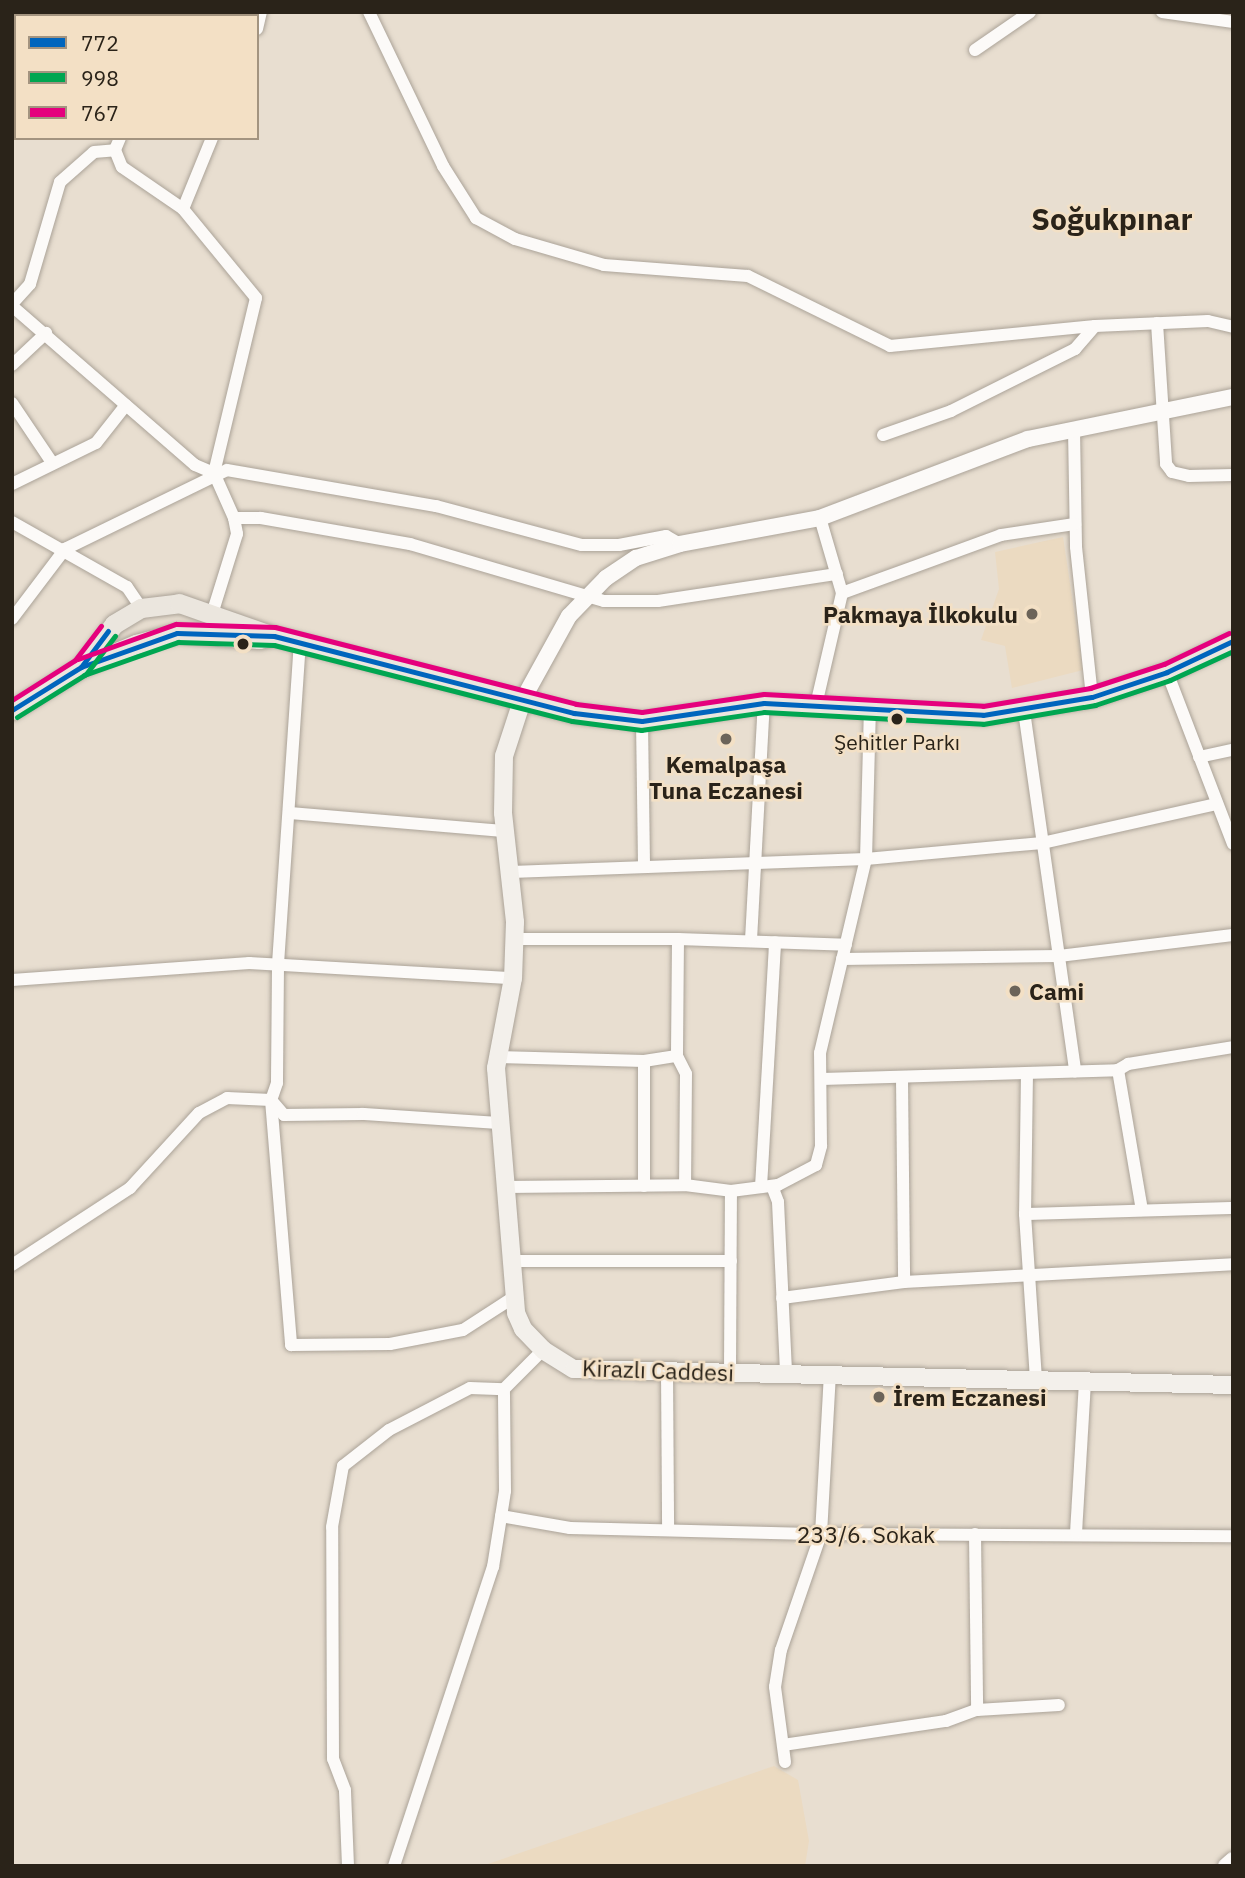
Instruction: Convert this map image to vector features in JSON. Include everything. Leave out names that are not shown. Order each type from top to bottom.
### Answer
[{"type":"main road","points":[[177,633],[179,603]]},
{"type":"main road","points":[[81,667],[114,624],[141,608],[179,603],[213,611],[274,636],[522,701],[642,721],[764,703],[962,716],[1024,711],[1093,697],[1167,672],[1233,641]]},
{"type":"main road","points":[[141,608],[151,639]]},
{"type":"main road","points":[[12,710],[81,667],[151,639],[177,633],[259,639],[274,636]]},
{"type":"main road","name":"Kirazlı Caddesi","points":[[522,701],[504,756],[514,939],[513,978],[498,1057],[500,1123],[514,1297],[523,1329],[543,1350],[574,1369],[1233,1385]]},
{"type":"street","points":[[369,12],[443,166],[476,218],[495,232],[604,265],[748,276],[890,346],[1095,326],[1208,321],[1233,327]]},
{"type":"street","points":[[975,50],[1030,12]]},
{"type":"street","points":[[1162,12],[1233,22]]},
{"type":"street","points":[[183,209],[211,140]]},
{"type":"street","points":[[213,611],[235,547],[234,518],[214,473],[256,298],[183,209],[121,167],[117,144],[94,152],[60,181],[30,284],[12,305],[195,465],[214,473]]},
{"type":"street","points":[[1157,323],[1166,464],[1172,472],[1233,475]]},
{"type":"street","points":[[883,435],[951,411],[1075,349],[1095,326]]},
{"type":"street","points":[[12,365],[46,333]]},
{"type":"street","points":[[522,701],[569,616],[622,565],[680,544],[820,518],[1028,439],[1233,397]]},
{"type":"street","points":[[12,403],[53,464]]},
{"type":"street","points":[[12,484],[96,443],[127,405]]},
{"type":"street","points":[[1074,430],[1075,524],[1093,697]]},
{"type":"street","points":[[12,619],[65,549],[214,473],[243,470],[436,506],[582,545],[619,545],[666,537],[680,544]]},
{"type":"street","points":[[234,518],[274,520],[410,544],[589,596],[658,601],[836,574]]},
{"type":"street","points":[[816,705],[842,593],[820,518]]},
{"type":"street","points":[[12,522],[65,549],[127,587],[141,608]]},
{"type":"street","points":[[842,593],[1001,535],[1075,524]]},
{"type":"street","points":[[300,641],[278,966],[277,1083],[271,1100],[291,1345],[390,1344],[463,1330],[514,1297]]},
{"type":"street","points":[[1167,672],[1233,844]]},
{"type":"street","points":[[751,940],[758,862],[764,703]]},
{"type":"street","points":[[506,1187],[685,1185],[731,1191],[766,1187],[817,1164],[822,1079],[820,1053],[866,859],[870,708]]},
{"type":"street","points":[[1024,711],[1075,1071]]},
{"type":"street","points":[[642,721],[644,867]]},
{"type":"street","points":[[1199,757],[1233,750]]},
{"type":"street","points":[[511,872],[866,859],[1042,843],[1217,804]]},
{"type":"street","points":[[290,813],[506,831]]},
{"type":"street","points":[[842,959],[1059,956],[1233,935]]},
{"type":"street","points":[[514,939],[751,940],[846,945]]},
{"type":"street","points":[[678,939],[677,1056],[686,1074],[685,1185]]},
{"type":"street","points":[[775,942],[766,1187],[778,1202],[786,1374]]},
{"type":"street","points":[[12,980],[249,963],[513,978]]},
{"type":"street","points":[[822,1079],[1118,1070],[1128,1064],[1233,1048]]},
{"type":"street","points":[[498,1057],[644,1061],[677,1056]]},
{"type":"street","points":[[644,1061],[644,1186]]},
{"type":"street","points":[[1118,1070],[1142,1210]]},
{"type":"street","points":[[1027,1073],[1026,1214],[1036,1380]]},
{"type":"street","points":[[902,1078],[904,1282]]},
{"type":"street","points":[[12,1265],[131,1188],[199,1113],[227,1098],[271,1100],[284,1115],[363,1114],[500,1123]]},
{"type":"street","points":[[730,1373],[731,1191]]},
{"type":"street","points":[[1026,1214],[1233,1208]]},
{"type":"street","points":[[512,1261],[731,1261]]},
{"type":"street","points":[[782,1298],[904,1282],[1233,1264]]},
{"type":"street","points":[[394,1866],[493,1567],[501,1516],[504,1389],[543,1350]]},
{"type":"street","points":[[667,1371],[668,1529]]},
{"type":"street","points":[[785,1762],[775,1687],[781,1650],[821,1534],[830,1375]]},
{"type":"street","points":[[1076,1533],[1086,1381]]},
{"type":"street","points":[[348,1866],[345,1790],[333,1759],[332,1527],[344,1466],[389,1430],[470,1388],[504,1389]]},
{"type":"street","name":"233/6. Sokak","points":[[501,1516],[570,1528],[821,1534],[1076,1533],[1233,1536]]},
{"type":"street","points":[[975,1534],[977,1710]]},
{"type":"street","points":[[782,1745],[946,1721],[977,1710],[1059,1705]]},
{"type":"street","points":[[1226,1866],[1233,1860]]},
{"type":"shaded area","name":"Pakmaya İlkokulu","points":[[1063,537],[1083,670],[1012,688],[1005,646],[981,640],[999,589],[995,552]]},
{"type":"shaded area","points":[[774,1766],[798,1780],[809,1841],[805,1866],[482,1866]]},
{"type":"transit line","name":"767","points":[[78,659],[176,624],[275,627],[576,704],[642,712],[764,694],[983,706],[1090,688],[1164,664],[1229,633]]},
{"type":"transit line","name":"767","points":[[12,700],[75,660],[101,626]]},
{"type":"transit line","name":"772","points":[[12,710],[81,667],[108,631]]},
{"type":"transit line","name":"772","points":[[81,667],[177,633],[274,636],[574,713],[642,721],[764,703],[983,715],[1092,697],[1167,672],[1233,641]]},
{"type":"transit line","name":"998","points":[[17,717],[86,674],[115,636]]},
{"type":"transit line","name":"998","points":[[84,675],[178,642],[274,645],[572,721],[641,730],[764,712],[983,724],[1095,705],[1170,680],[1233,651]]},
{"type":"place","name":"Pakmaya İlkokulu","points":[[1032,614]]},
{"type":"place","name":"Şehitler Parkı","points":[[897,719]]},
{"type":"place","name":"Kemalpaşa Tuna Eczanesi","points":[[726,739]]},
{"type":"place","name":"Cami","points":[[1015,991]]},
{"type":"place","name":"İrem Eczanesi","points":[[879,1397]]},
{"type":"district","name":"Soğukpınar","points":[[1112,219]]}]
